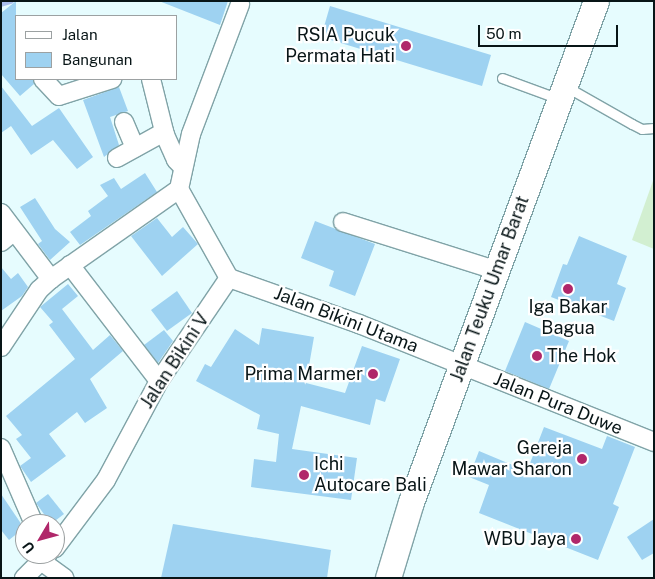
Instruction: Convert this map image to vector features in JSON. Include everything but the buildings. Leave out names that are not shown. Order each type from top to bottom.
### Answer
[{"type":"main road","name":"Jalan Teuku Umar Barat","points":[[388,578],[411,502],[498,271],[596,1]]},
{"type":"street","points":[[229,278],[179,189],[191,134],[240,4]]},
{"type":"street","points":[[44,80],[59,96],[109,80]]},
{"type":"street","points":[[151,80],[164,132],[176,160],[183,167]]},
{"type":"street","points":[[124,122],[134,148]]},
{"type":"street","points":[[116,158],[164,132]]},
{"type":"street","points":[[1,347],[39,290],[51,279],[179,189]]},
{"type":"street","points":[[1,213],[8,236],[51,279]]},
{"type":"street","points":[[343,222],[498,271]]},
{"type":"street","points":[[70,265],[159,381]]},
{"type":"street","name":"Jalan Bikini Utama","points":[[229,278],[359,324],[462,365]]},
{"type":"street","name":"Jalan Bikini V","points":[[65,535],[106,480],[159,381],[229,278]]},
{"type":"street","name":"Jalan Pura Duwe","points":[[462,365],[654,442]]},
{"type":"street","points":[[1,448],[30,514]]},
{"type":"street","points":[[24,578],[39,564]]},
{"type":"street","points":[[51,564],[64,578]]},
{"type":"lane","points":[[502,78],[562,92],[642,129],[654,128]]},
{"type":"green space","points":[[654,178],[654,249],[632,240]]},
{"type":"waterway","points":[[1,4],[11,1]]},
{"type":"place","name":"RSIA Pucuk Permata Hati","points":[[406,46]]},
{"type":"place","name":"Iga Bakar Bagua","points":[[568,289]]},
{"type":"place","name":"The Hok","points":[[537,356]]},
{"type":"place","name":"Prima Marmer","points":[[373,374]]},
{"type":"place","name":"Gereja Mawar Sharon","points":[[582,459]]},
{"type":"place","name":"Ichi Autocare Bali","points":[[304,475]]},
{"type":"place","name":"WBU Jaya","points":[[576,539]]}]
